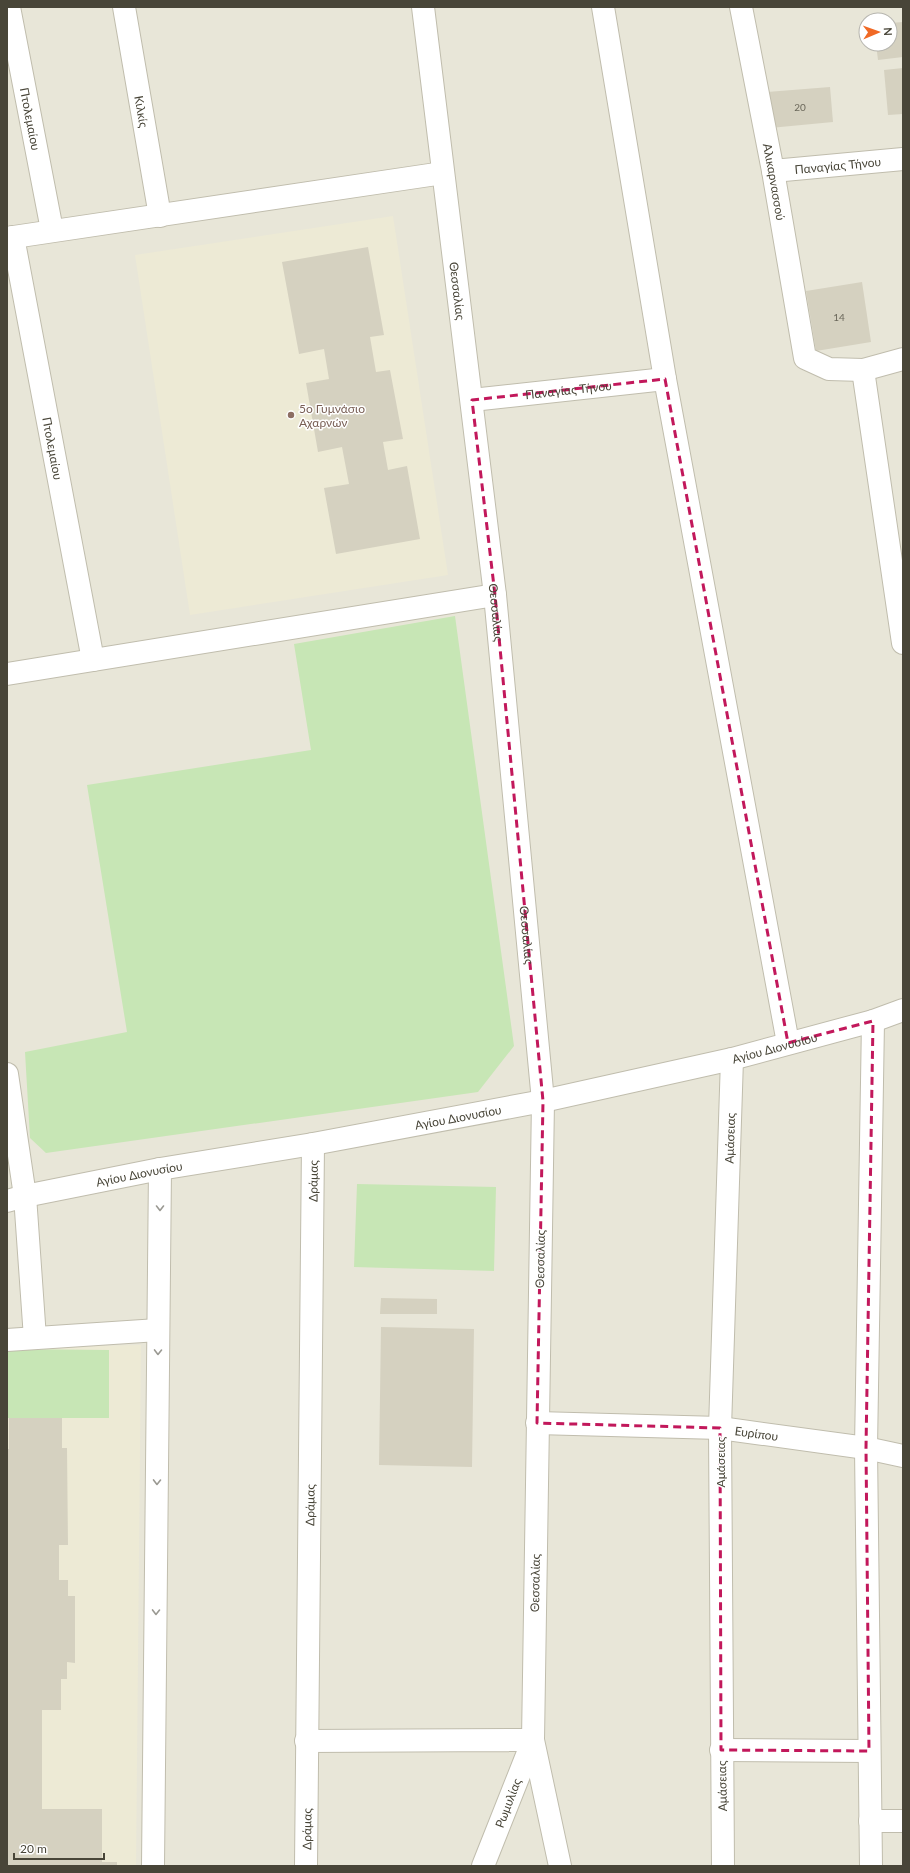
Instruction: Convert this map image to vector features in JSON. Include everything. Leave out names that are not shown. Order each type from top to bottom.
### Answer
[{"type":"street","name":"Πτολεμαίου","points":[[9,7],[52,230]]},
{"type":"street","name":"Κιλκίς","points":[[124,7],[160,216]]},
{"type":"street","name":"Θεσσαλίας","points":[[423,7],[495,595],[543,1101],[533,1740],[560,1866]]},
{"type":"street","points":[[603,7],[665,379],[788,1043]]},
{"type":"street","name":"Αλικαρνασσού","points":[[741,7],[773,170],[805,358],[829,369],[863,370]]},
{"type":"street","name":"Παναγίας Τήνου","points":[[773,170],[903,159]]},
{"type":"street","points":[[10,238],[52,230],[160,216],[443,173]]},
{"type":"street","name":"Πτολεμαίου","points":[[10,238],[93,660]]},
{"type":"street","points":[[903,359],[863,370],[903,643]]},
{"type":"street","name":"Παναγίας Τήνου","points":[[472,400],[665,379]]},
{"type":"street","points":[[7,674],[495,595]]},
{"type":"street","name":"Αγίου Διονυσίου","points":[[16,1198],[160,1169],[313,1144],[543,1101],[732,1059],[874,1021],[903,1010]]},
{"type":"street","points":[[872,1866],[870,1822],[866,1448],[874,1021]]},
{"type":"street","name":"Αμάσειας","points":[[723,1866],[721,1750],[720,1428],[732,1059]]},
{"type":"street","points":[[7,1074],[16,1198],[35,1338]]},
{"type":"street","name":"Δράμας","points":[[306,1866],[306,1741],[313,1144]]},
{"type":"street","points":[[153,1866],[160,1169]]},
{"type":"street","points":[[7,1340],[158,1330]]},
{"type":"street","name":"Ευρίπου","points":[[537,1422],[720,1428],[866,1448],[903,1456]]},
{"type":"street","points":[[306,1741],[533,1740]]},
{"type":"street","name":"Ρωμυλίας","points":[[483,1866],[533,1740]]},
{"type":"street","points":[[721,1750],[869,1751]]},
{"type":"street","points":[[870,1822],[903,1821]]},
{"type":"highlighted area","points":[[665,379],[788,1043],[873,1021],[866,1448],[869,1751],[721,1750],[720,1428],[537,1423],[543,1101],[495,595],[472,400]]},
{"type":"shaded area","points":[[7,7],[903,7],[903,1866],[7,1866]]},
{"type":"shaded area","name":"5ο Γυμνάσιο Αχαρνών","points":[[393,216],[448,575],[190,615],[135,255]]},
{"type":"shaded area","points":[[141,1345],[136,1866],[7,1866],[7,1348]]},
{"type":"green space","points":[[455,616],[514,1046],[478,1092],[46,1153],[30,1138],[25,1052],[127,1032],[87,785],[311,750],[294,644]]},
{"type":"green space","points":[[357,1184],[496,1187],[494,1271],[354,1267]]},
{"type":"green space","points":[[7,1349],[109,1350],[109,1418],[7,1418]]},
{"type":"building","points":[[898,22],[903,22],[903,57],[878,60],[877,52],[898,52]]},
{"type":"building","points":[[903,68],[903,114],[888,115],[884,70]]},
{"type":"building","points":[[830,87],[833,122],[770,128],[767,92]]},
{"type":"building","points":[[368,247],[384,335],[370,337],[376,372],[390,370],[403,439],[383,442],[388,470],[407,466],[420,539],[336,554],[324,488],[349,484],[342,447],[318,452],[306,383],[329,379],[324,349],[299,354],[282,262]]},
{"type":"building","points":[[862,282],[871,342],[816,351],[806,291]]},
{"type":"building","points":[[381,1298],[437,1299],[437,1314],[380,1314]]},
{"type":"building","points":[[381,1327],[474,1329],[472,1467],[379,1465]]},
{"type":"building","points":[[9,1418],[62,1418],[62,1448],[67,1448],[68,1545],[59,1545],[59,1580],[68,1580],[68,1596],[75,1596],[75,1663],[67,1662],[67,1679],[61,1679],[61,1710],[42,1710],[42,1809],[102,1809],[102,1862],[117,1862],[117,1866],[7,1866],[7,1449],[9,1449]]},
{"type":"place","name":"5ο Γυμνάσιο Αχαρνών","points":[[291,415]]}]
